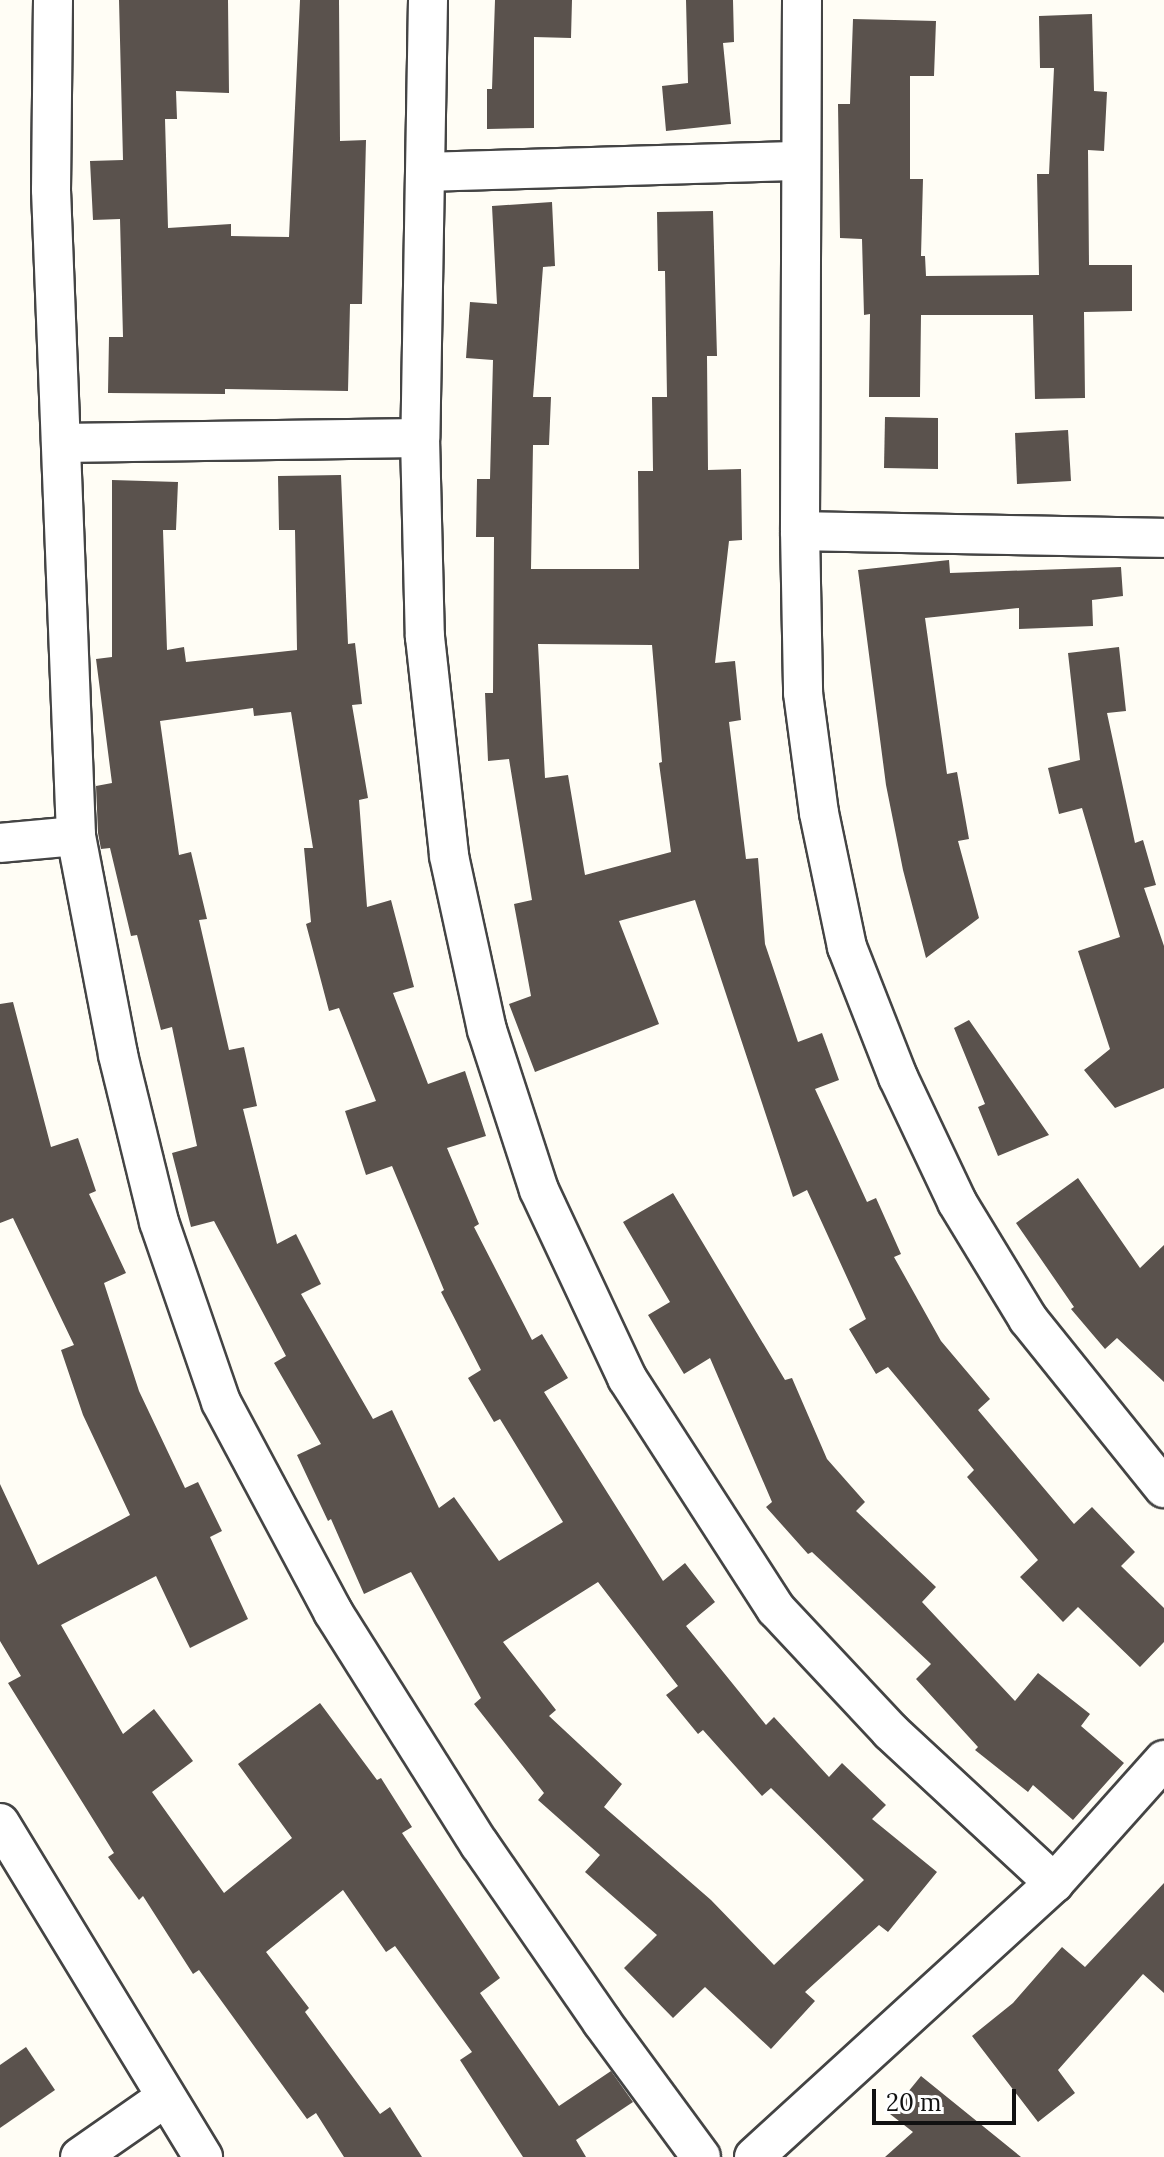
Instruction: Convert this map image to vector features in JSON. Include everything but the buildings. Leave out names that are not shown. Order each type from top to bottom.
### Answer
[{"type":"street","points":[[53,0],[51,190],[76,836],[118,1055],[159,1222],[221,1402],[333,1612],[480,1845],[602,2022],[701,2157]]},
{"type":"street","points":[[428,0],[420,438],[425,637],[449,856],[487,1030],[539,1190],[627,1378],[776,1609],[890,1731],[1054,1883]]},
{"type":"street","points":[[802,0],[800,531],[803,693],[819,813],[847,947],[898,1077],[957,1202],[1028,1319],[1164,1488]]},
{"type":"street","points":[[426,172],[800,161]]},
{"type":"street","points":[[61,443],[420,438]]},
{"type":"street","points":[[800,531],[1164,538]]},
{"type":"street","points":[[0,843],[76,836]]},
{"type":"street","points":[[754,2157],[1054,1883],[1164,1760]]},
{"type":"street","points":[[0,1823],[203,2157]]},
{"type":"street","points":[[80,2157],[165,2098]]}]
